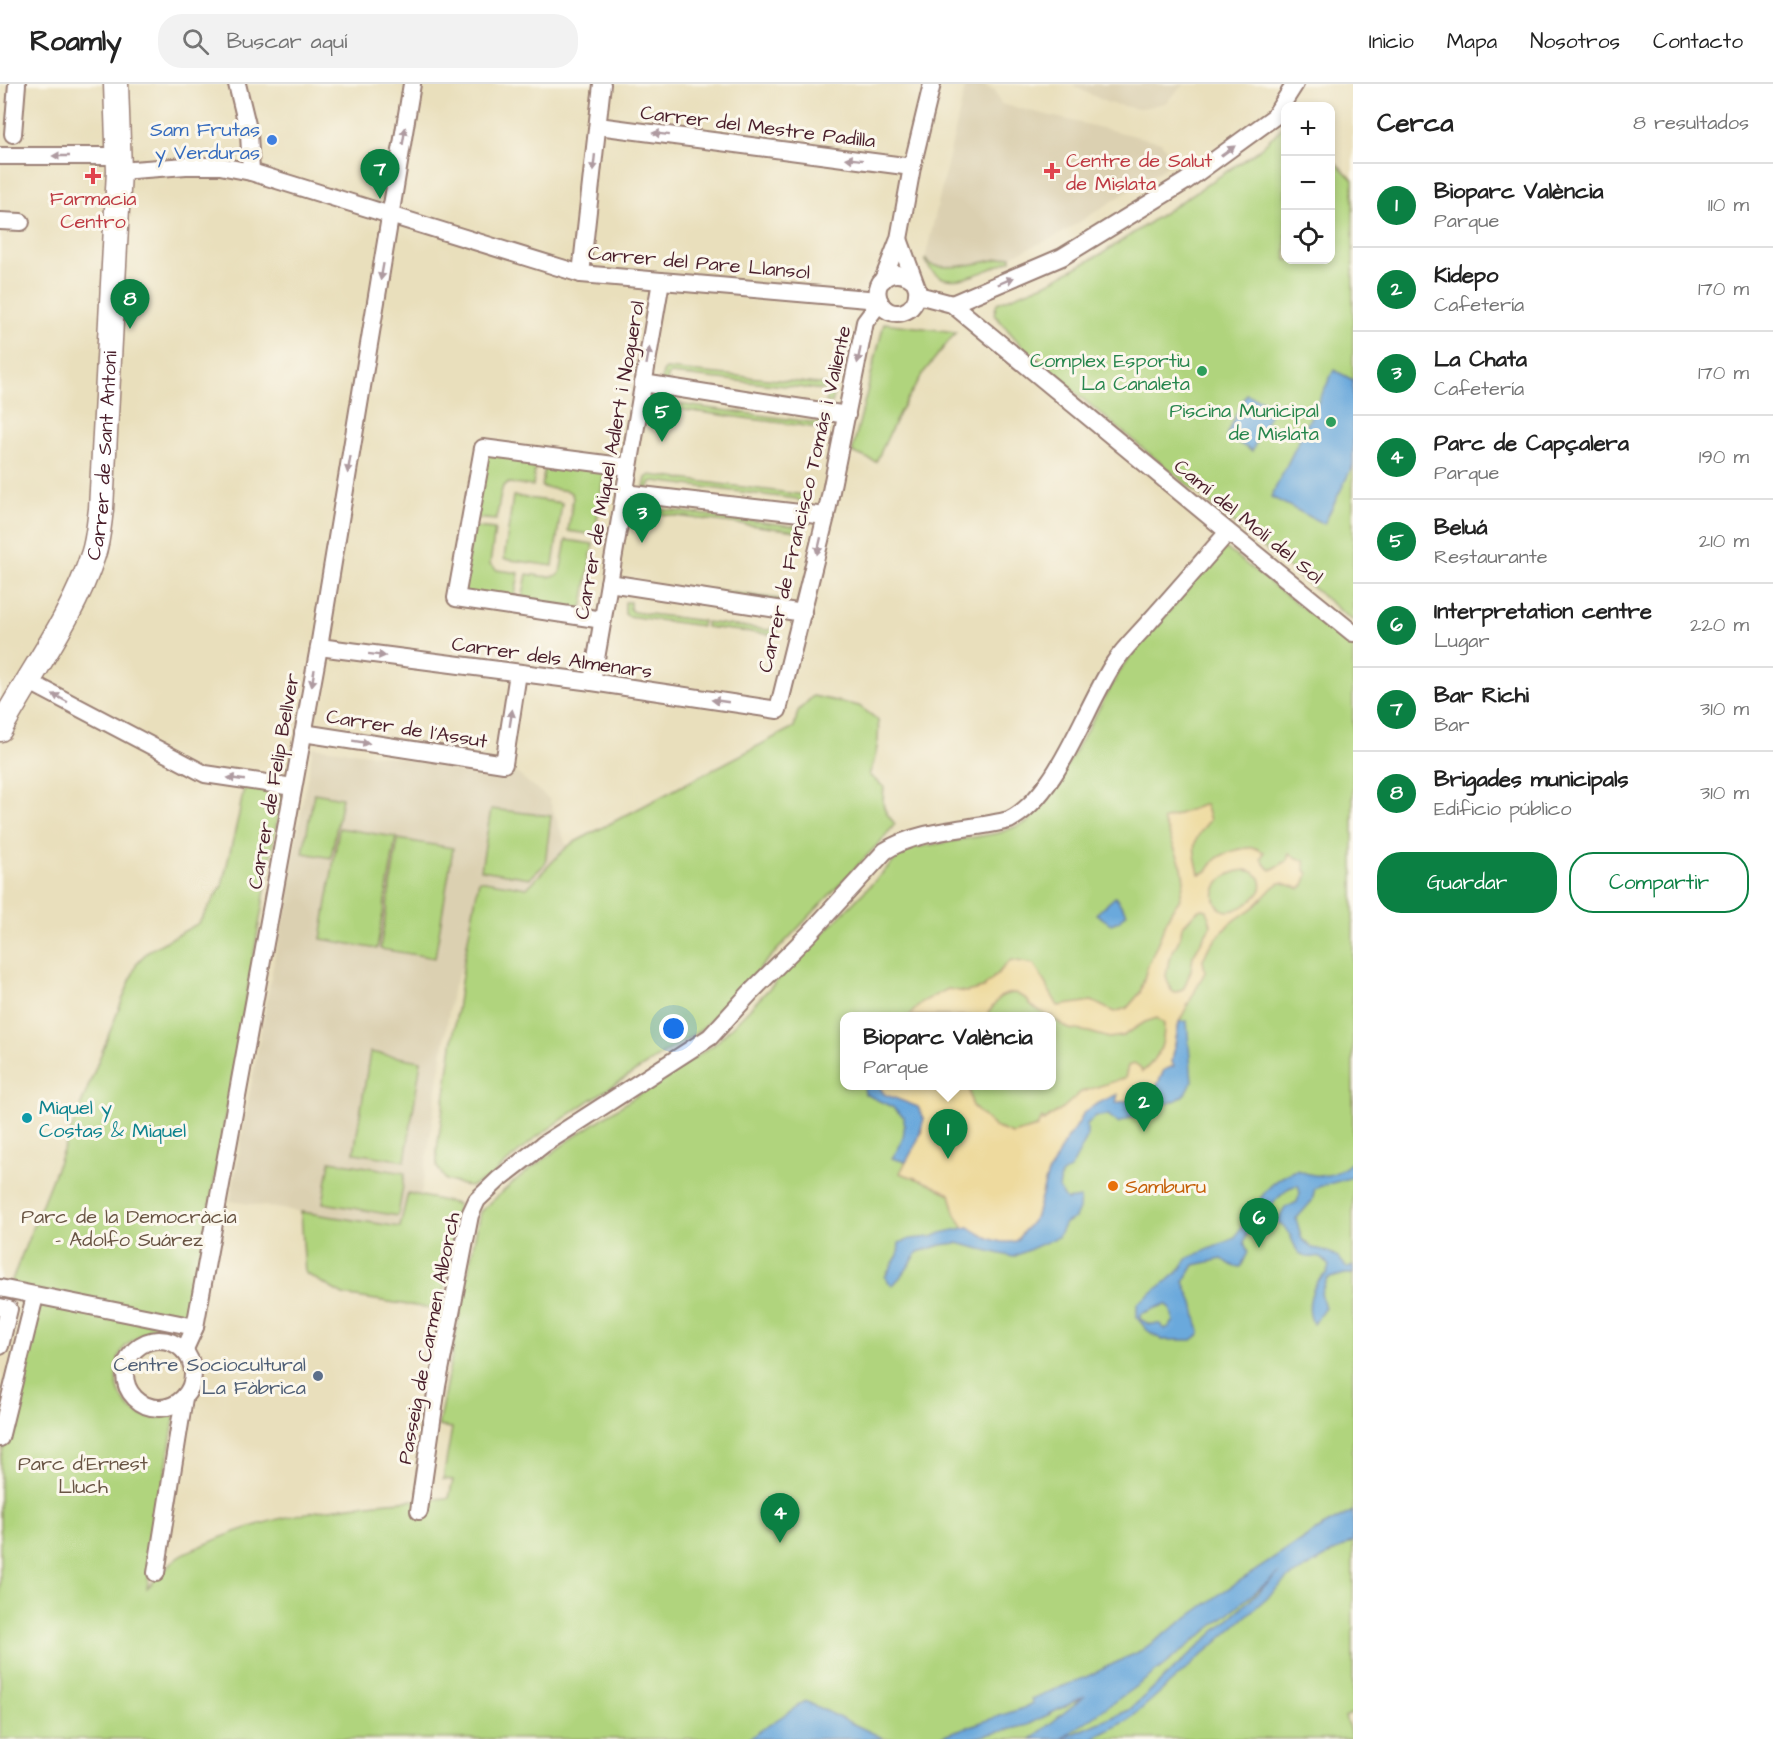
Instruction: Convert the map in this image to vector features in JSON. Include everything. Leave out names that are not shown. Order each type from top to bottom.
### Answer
[{"type":"street","points":[[13,134],[17,84]]},
{"type":"street","name":"Carrer de Sant Antoni","points":[[3,716],[52,642],[94,554],[101,509],[119,163],[116,84]]},
{"type":"street","points":[[237,84],[249,133],[250,172]]},
{"type":"street","name":"Carrer de Felip Bellver","points":[[184,1351],[195,1328],[319,647],[412,84]]},
{"type":"street","points":[[581,274],[602,84]]},
{"type":"street","name":"Carrer de Francisco Tomás i Valiente","points":[[778,710],[826,516],[865,322],[880,292],[899,239],[912,167],[932,84]]},
{"type":"street","points":[[899,239],[916,288],[912,307],[901,313],[888,310],[880,292],[889,275],[896,273],[909,276],[916,288],[952,304],[1062,257],[1186,181],[1274,117],[1295,84]]},
{"type":"street","name":"Carrer del Mestre Padilla","points":[[598,126],[912,167]]},
{"type":"street","name":"Carrer del Pare Llansol","points":[[0,156],[220,166],[250,172],[581,274],[858,298],[880,292]]},
{"type":"street","points":[[0,221],[21,222]]},
{"type":"street","name":"Carrer de Miquel Adlert i Noguerol","points":[[592,682],[661,281]]},
{"type":"street","name":"Camí del Molí del Sol","points":[[952,304],[1353,633]]},
{"type":"street","points":[[643,383],[847,415]]},
{"type":"street","points":[[603,620],[456,598],[483,447],[629,467]]},
{"type":"street","points":[[624,493],[826,516]]},
{"type":"street","name":"Passeig de Carmen Alborch","points":[[419,1511],[439,1374],[470,1215],[477,1200],[499,1179],[544,1144],[710,1037],[885,851],[911,838],[1009,820],[1020,814],[1044,789],[1115,662],[1228,532]]},
{"type":"street","points":[[609,583],[803,613]]},
{"type":"street","name":"Carrer dels Almenars","points":[[319,647],[592,682],[778,710]]},
{"type":"street","name":"Carrer de l'Assut","points":[[303,733],[504,764],[518,673]]},
{"type":"street","points":[[28,681],[205,774],[293,787]]},
{"type":"street","points":[[0,1288],[195,1328]]},
{"type":"street","points":[[0,1438],[35,1296]]},
{"type":"street","points":[[0,1346],[4,1308]]},
{"type":"street","points":[[156,1573],[184,1398],[192,1384],[194,1372],[191,1361],[175,1344],[163,1340],[146,1342],[136,1349],[129,1358],[125,1376],[134,1398],[151,1408],[162,1409],[175,1405],[184,1398]]},
{"type":"shaded area","name":"Centre de Salut de Mislata","points":[[966,84],[978,84],[995,90],[1001,104],[1161,142],[1174,162],[1059,235],[1011,256],[980,263],[931,265],[925,259]]},
{"type":"shaded area","points":[[1074,84],[1185,84],[1165,103],[1138,109],[1108,103],[1075,87]]},
{"type":"shaded area","points":[[313,747],[515,772],[549,799],[567,847],[527,888],[479,880],[464,961],[452,991],[421,1196],[408,1193],[400,1227],[230,1201]]},
{"type":"green space","name":"Complex Esportiu La Canaleta","points":[[1281,129],[1281,264],[1335,264],[1335,162],[1353,180],[1353,621],[1083,399],[1020,344],[994,314],[997,303],[1047,283],[1103,253],[1255,153]]},
{"type":"green space","points":[[1011,256],[1011,260],[976,275],[952,280],[932,271],[925,259],[931,265],[950,267]]},
{"type":"green space","points":[[884,323],[956,332],[924,372],[900,411],[876,462],[852,452]]},
{"type":"green space","points":[[666,369],[829,385],[834,391],[834,396],[832,403],[826,402],[828,395],[825,390],[671,374],[668,375],[667,383],[661,383],[663,372]]},
{"type":"green space","points":[[659,392],[665,393],[664,399],[670,403],[817,423],[830,413],[826,425],[819,428],[662,407],[658,403]]},
{"type":"green space","points":[[486,453],[536,460],[533,486],[509,483],[503,486],[496,520],[474,518]]},
{"type":"green space","points":[[545,461],[602,469],[604,472],[595,535],[568,531],[572,494],[568,491],[542,487]]},
{"type":"green space","points":[[650,475],[804,495],[808,499],[807,509],[802,508],[803,504],[797,499],[655,481],[651,482],[648,489],[644,488],[646,478]]},
{"type":"green space","points":[[513,496],[562,503],[553,566],[504,559]]},
{"type":"green space","points":[[643,497],[651,508],[793,526],[798,524],[800,518],[805,519],[803,528],[796,531],[645,512],[641,507]]},
{"type":"green space","points":[[473,527],[495,529],[490,564],[497,570],[519,573],[514,601],[461,592]]},
{"type":"green space","points":[[566,540],[593,544],[583,605],[579,609],[522,600],[527,574],[549,577],[560,573]]},
{"type":"green space","name":"Parc d'Ernest Lluch","points":[[1224,547],[1353,647],[1353,1713],[1345,1717],[1353,1739],[0,1739],[0,1461],[40,1302],[159,1325],[124,1348],[119,1357],[116,1377],[121,1396],[134,1411],[151,1418],[175,1414],[147,1588],[182,1554],[262,1523],[356,1505],[449,1498],[453,1480],[443,1479],[452,1428],[438,1426],[480,1212],[517,1179],[571,1139],[715,1044],[901,854],[913,848],[999,833],[1028,822],[1046,803],[1124,664]]},
{"type":"green space","points":[[712,590],[784,601],[785,605],[777,634],[706,627],[706,622],[772,629],[778,609],[712,594]]},
{"type":"green space","points":[[625,602],[630,602],[630,609],[634,612],[703,621],[702,626],[628,616],[625,614]]},
{"type":"green space","points":[[813,696],[859,706],[878,720],[877,748],[869,775],[884,787],[884,807],[895,824],[701,1030],[534,1139],[489,1178],[470,1187],[446,1180],[437,1167],[437,1150],[464,961],[479,880],[527,888],[573,843],[794,727],[798,711]]},
{"type":"green space","name":"Parc de la Democràcia - Adolfo Suárez","points":[[244,786],[282,793],[191,1315],[181,1314],[179,1317],[10,1285],[137,963],[148,951],[199,923],[222,886]]},
{"type":"green space","points":[[314,793],[342,798],[331,858],[303,853]]},
{"type":"green space","points":[[491,809],[551,816],[545,864],[530,878],[481,870]]},
{"type":"green space","points":[[339,828],[396,837],[377,949],[321,939]]},
{"type":"green space","points":[[398,839],[453,848],[435,958],[380,949]]},
{"type":"green space","points":[[370,1052],[421,1061],[405,1161],[354,1153]]},
{"type":"green space","points":[[330,1161],[405,1173],[398,1216],[323,1203]]},
{"type":"green space","points":[[408,1193],[458,1204],[441,1310],[343,1295],[305,1273],[301,1212],[400,1227]]},
{"type":"sand","points":[[1205,804],[1210,820],[1199,834],[1195,845],[1199,874],[1205,872],[1216,859],[1224,854],[1240,849],[1255,848],[1264,852],[1261,859],[1271,870],[1287,861],[1289,854],[1304,861],[1308,874],[1300,889],[1284,883],[1273,887],[1254,907],[1229,924],[1208,949],[1203,960],[1205,972],[1179,1022],[1172,1062],[1174,1066],[1164,1070],[1155,1090],[1115,1103],[1117,1095],[1084,1112],[1047,1176],[1036,1216],[1016,1241],[998,1241],[985,1237],[969,1227],[964,1228],[955,1213],[950,1194],[900,1173],[922,1131],[918,1107],[884,1094],[882,1090],[970,1090],[972,1106],[995,1127],[1012,1134],[1037,1127],[1042,1118],[1043,1121],[1063,1108],[1081,1092],[1125,1078],[1128,1066],[1134,1063],[1140,1067],[1142,1072],[1160,1051],[1164,1024],[1157,1018],[1145,1022],[1123,1036],[1109,1038],[1069,1029],[1056,1021],[1056,1012],[1041,1012],[1030,1005],[1027,999],[1015,993],[1000,997],[989,1012],[913,1012],[922,1002],[948,989],[966,992],[983,988],[1011,960],[1034,964],[1058,1006],[1092,1001],[1114,1012],[1127,1008],[1140,993],[1147,968],[1171,911],[1179,901],[1184,881],[1182,867],[1163,820]],"holes":[[[1246,870],[1260,878],[1262,885],[1253,899],[1238,909],[1227,911],[1219,907],[1215,900],[1215,891],[1220,881],[1230,874]],[[1207,910],[1211,925],[1193,956],[1191,970],[1184,988],[1175,993],[1171,990],[1166,976],[1169,959],[1180,938],[1182,927],[1197,911]]]},
{"type":"water","name":"Piscina Municipal de Mislata","points":[[1334,370],[1353,380],[1353,465],[1324,524],[1271,497]]},
{"type":"water","points":[[1246,394],[1274,405],[1252,451],[1226,436]]},
{"type":"water","points":[[1115,897],[1127,913],[1119,921],[1111,924],[1096,914]]},
{"type":"water","points":[[1187,1021],[1192,1081],[1189,1089],[1175,1101],[1149,1109],[1118,1123],[1108,1115],[1096,1116],[1087,1124],[1087,1138],[1071,1168],[1061,1175],[1059,1190],[1067,1200],[1080,1198],[1079,1209],[1075,1218],[1065,1223],[1058,1237],[1013,1257],[957,1243],[941,1245],[918,1252],[892,1286],[885,1277],[898,1255],[899,1243],[910,1239],[932,1237],[969,1227],[985,1237],[998,1241],[1016,1241],[1036,1216],[1047,1176],[1084,1112],[1118,1094],[1116,1103],[1155,1090],[1164,1070],[1174,1066],[1172,1062],[1179,1022]]},
{"type":"water","points":[[864,1090],[882,1090],[884,1094],[918,1107],[924,1119],[917,1142],[906,1162],[892,1158],[902,1139],[904,1117],[892,1107],[865,1094]]},
{"type":"water","points":[[1353,1161],[1353,1177],[1315,1188],[1312,1201],[1296,1219],[1302,1239],[1312,1248],[1332,1254],[1347,1268],[1353,1266],[1353,1274],[1327,1279],[1321,1293],[1325,1308],[1313,1324],[1310,1310],[1311,1296],[1321,1277],[1327,1273],[1329,1266],[1321,1258],[1300,1254],[1288,1232],[1277,1222],[1285,1208],[1297,1202],[1300,1193],[1298,1185],[1289,1188],[1275,1201],[1256,1229],[1247,1234],[1244,1242],[1248,1252],[1241,1267],[1233,1266],[1222,1259],[1194,1265],[1184,1282],[1193,1303],[1200,1334],[1192,1340],[1162,1340],[1147,1330],[1137,1318],[1137,1304],[1177,1273],[1188,1258],[1235,1238],[1260,1199],[1275,1182],[1297,1170],[1320,1176],[1333,1174]],"holes":[[[1166,1304],[1170,1308],[1174,1321],[1164,1329],[1161,1324],[1149,1324],[1140,1319],[1141,1314]]]},
{"type":"water","points":[[1353,1511],[1353,1541],[1289,1578],[1129,1720],[1092,1739],[1031,1739],[1085,1696],[1028,1725],[970,1739],[932,1739],[1026,1707],[1033,1703],[1031,1699],[1086,1677],[1142,1650],[1224,1591],[1319,1529]],"holes":[[[1279,1573],[1129,1710],[1063,1738],[1148,1678]]]},
{"type":"water","points":[[805,1701],[883,1738],[748,1739]]},
{"type":"place","name":"Sam Frutas y Verduras","points":[[272,140]]},
{"type":"place","name":"Centre de Salut de Mislata","points":[[1052,171]]},
{"type":"place","name":"Farmacia Centro","points":[[93,176]]},
{"type":"place","name":"Bar Richi","points":[[380,199]]},
{"type":"place","name":"Brigades municipals","points":[[130,329]]},
{"type":"place","name":"Complex Esportiu La Canaleta","points":[[1202,371]]},
{"type":"place","name":"Piscina Municipal de Mislata","points":[[1331,422]]},
{"type":"place","name":"Beluá","points":[[662,442]]},
{"type":"place","name":"La Chata","points":[[642,543]]},
{"type":"place","name":"Miquel y Costas & Miquel","points":[[27,1118]]},
{"type":"place","name":"Kidepo","points":[[1144,1132]]},
{"type":"place","name":"Bioparc València","points":[[948,1159]]},
{"type":"place","name":"Samburu","points":[[1113,1186]]},
{"type":"place","name":"Interpretation centre","points":[[1259,1248]]},
{"type":"place","name":"Centre Sociocultural La Fàbrica","points":[[318,1376]]},
{"type":"place","name":"Parc de Capçalera","points":[[780,1543]]}]
